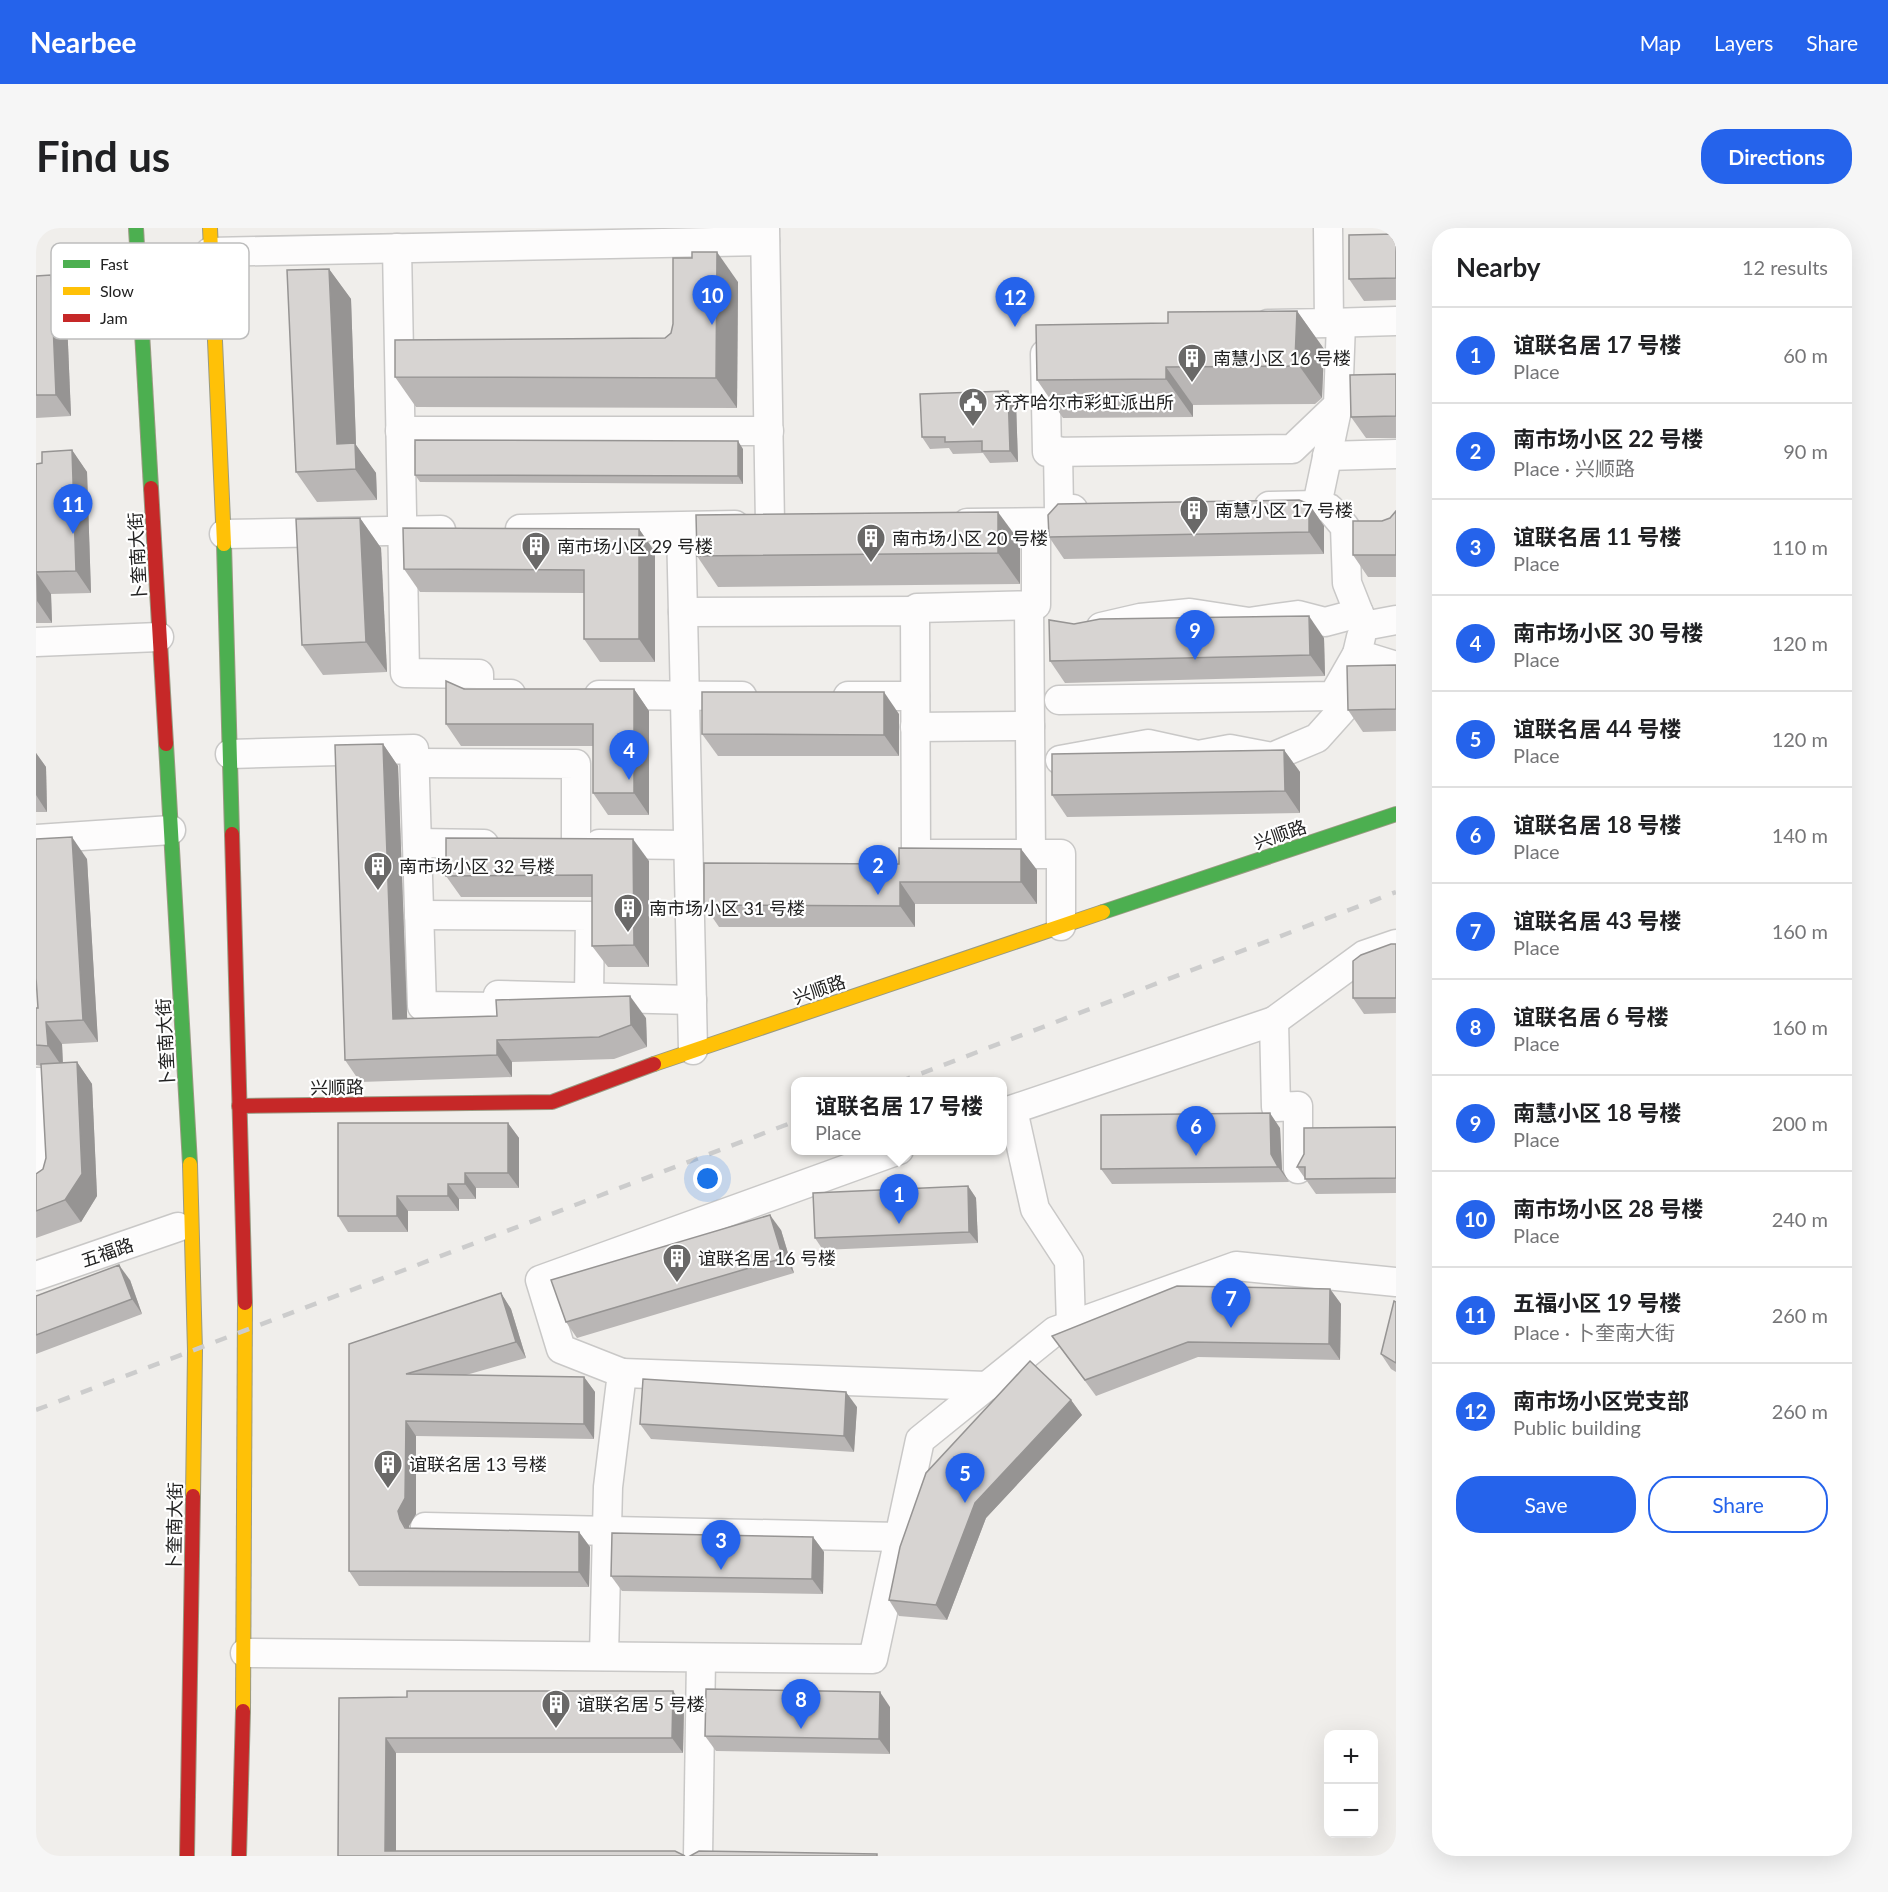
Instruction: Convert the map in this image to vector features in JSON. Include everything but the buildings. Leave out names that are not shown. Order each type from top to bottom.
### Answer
[{"type":"main road","name":"卜奎南大街","points":[[136,228],[137,243]]},
{"type":"main road","name":"卜奎南大街","points":[[142,339],[193,1216],[195,1351],[187,1856]]},
{"type":"main road","points":[[215,339],[224,534],[246,1330],[244,1653],[239,1856]]},
{"type":"main road","name":"兴顺路","points":[[239,1106],[552,1102],[693,1050],[1396,814]]},
{"type":"street","points":[[1317,505],[1327,456],[1346,389],[1335,323],[1329,228]]},
{"type":"street","points":[[210,240],[397,248],[508,237],[677,254],[765,235],[768,432],[782,524],[224,534]]},
{"type":"street","points":[[397,248],[410,353],[400,431],[405,673],[479,674],[479,694],[536,694]]},
{"type":"street","points":[[1247,325],[1396,321]]},
{"type":"street","points":[[1045,327],[1047,452],[1292,449],[1346,389]]},
{"type":"street","points":[[400,431],[768,432]]},
{"type":"street","points":[[917,608],[1036,605],[1058,451]]},
{"type":"street","points":[[1327,456],[1396,454]]},
{"type":"street","points":[[1246,506],[1317,505],[1329,508],[1345,527],[1347,583],[1362,620],[1357,654],[1333,696]]},
{"type":"street","points":[[943,523],[1047,516],[1094,509]]},
{"type":"street","points":[[681,527],[693,1050]]},
{"type":"street","points":[[1345,527],[1376,527]]},
{"type":"street","points":[[1029,605],[1031,854]]},
{"type":"street","points":[[683,612],[915,611],[916,854],[1061,854],[1061,926]]},
{"type":"street","points":[[1070,627],[1091,629],[1140,618],[1190,613],[1249,622],[1298,615],[1325,622],[1396,620]]},
{"type":"street","points":[[36,642],[159,637]]},
{"type":"street","points":[[1357,654],[1396,666]]},
{"type":"street","points":[[570,695],[765,696]]},
{"type":"street","points":[[823,696],[915,696]]},
{"type":"street","points":[[1059,700],[1333,696]]},
{"type":"street","points":[[1060,760],[1148,744],[1198,755],[1230,749],[1272,757],[1317,738],[1343,709],[1333,696]]},
{"type":"street","points":[[915,727],[1030,726]]},
{"type":"street","points":[[230,754],[414,749],[422,1006],[498,1007],[498,995],[692,1000]]},
{"type":"street","points":[[415,763],[576,764],[565,844],[688,845]]},
{"type":"street","points":[[36,839],[171,830]]},
{"type":"street","points":[[417,843],[508,844]]},
{"type":"street","points":[[419,915],[590,916],[589,997]]},
{"type":"street","points":[[1071,1325],[1069,1261],[1035,1209],[1008,1112],[1274,1021],[1364,955],[1396,944]]},
{"type":"street","points":[[1274,1021],[1276,1107],[1298,1106],[1298,1169]]},
{"type":"street","points":[[36,1082],[40,1082],[45,1181],[36,1184]]},
{"type":"street","points":[[885,1155],[540,1280],[561,1349],[622,1373],[987,1386]]},
{"type":"street","name":"五福路","points":[[36,1276],[178,1227]]},
{"type":"street","points":[[244,1653],[873,1659],[920,1440],[1055,1331],[1236,1266],[1396,1282]]},
{"type":"street","points":[[604,1656],[608,1487],[622,1373]]},
{"type":"street","points":[[425,1527],[899,1538]]},
{"type":"street","points":[[698,1856],[701,1658]]},
{"type":"railway","points":[[912,1077],[1396,892]]},
{"type":"railway","points":[[36,1410],[791,1123]]},
{"type":"traffic: fast","points":[[136,228],[137,243]]},
{"type":"traffic: fast","points":[[142,339],[151,488]]},
{"type":"traffic: fast","points":[[224,544],[232,834]]},
{"type":"traffic: fast","points":[[166,744],[190,1164]]},
{"type":"traffic: fast","points":[[1103,912],[1396,814]]},
{"type":"traffic: slow","points":[[210,228],[211,243]]},
{"type":"traffic: slow","points":[[215,339],[224,544]]},
{"type":"traffic: slow","points":[[654,1064],[1103,912]]},
{"type":"traffic: slow","points":[[190,1164],[195,1351],[193,1496]]},
{"type":"traffic: slow","points":[[243,1711],[245,1303]]},
{"type":"traffic: jam","points":[[151,488],[166,744]]},
{"type":"traffic: jam","points":[[232,834],[245,1303]]},
{"type":"traffic: jam","points":[[239,1106],[552,1102],[654,1064]]},
{"type":"traffic: jam","points":[[187,1856],[193,1496]]},
{"type":"traffic: jam","points":[[239,1856],[243,1711]]},
{"type":"place","name":"南市场小区 28 号楼","points":[[712,325]]},
{"type":"place","name":"南市场小区党支部","points":[[1015,327]]},
{"type":"place","name":"南慧小区 16 号楼","points":[[1192,384]]},
{"type":"place","name":"齐齐哈尔市彩虹派出所","points":[[973,428]]},
{"type":"place","name":"五福小区 19 号楼","points":[[73,534]]},
{"type":"place","name":"南慧小区 17 号楼","points":[[1194,536]]},
{"type":"place","name":"南市场小区 20 号楼","points":[[871,564]]},
{"type":"place","name":"南市场小区 29 号楼","points":[[536,572]]},
{"type":"place","name":"南慧小区 18 号楼","points":[[1195,660]]},
{"type":"place","name":"南市场小区 30 号楼","points":[[629,780]]},
{"type":"place","name":"南市场小区 32 号楼","points":[[378,892]]},
{"type":"place","name":"南市场小区 22 号楼","points":[[878,895]]},
{"type":"place","name":"南市场小区 31 号楼","points":[[628,934]]},
{"type":"place","name":"谊联名居 18 号楼","points":[[1196,1156]]},
{"type":"place","name":"谊联名居 17 号楼","points":[[899,1224]]},
{"type":"place","name":"谊联名居 16 号楼","points":[[677,1284]]},
{"type":"place","name":"谊联名居 43 号楼","points":[[1231,1328]]},
{"type":"place","name":"谊联名居 13 号楼","points":[[388,1490]]},
{"type":"place","name":"谊联名居 44 号楼","points":[[965,1503]]},
{"type":"place","name":"谊联名居 11 号楼","points":[[721,1570]]},
{"type":"place","name":"谊联名居 6 号楼","points":[[801,1729]]},
{"type":"place","name":"谊联名居 5 号楼","points":[[556,1730]]}]
